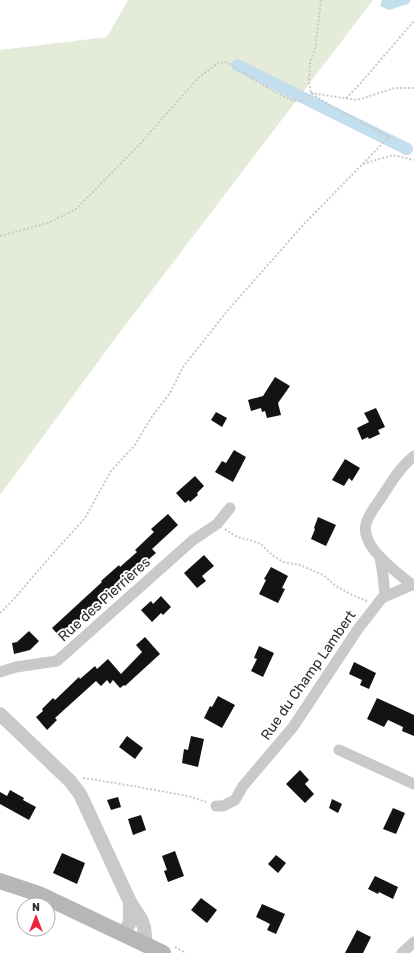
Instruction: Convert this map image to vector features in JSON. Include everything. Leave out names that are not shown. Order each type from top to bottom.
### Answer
[{"type":"main road","points":[[0,881],[39,894],[163,953]]},
{"type":"street","points":[[380,558],[383,575],[383,597],[413,585],[380,558],[366,537],[366,521],[394,479],[408,461],[414,456]]},
{"type":"street","name":"Rue des Pierrières","points":[[0,672],[16,667],[57,661],[194,540],[217,524],[230,508]]},
{"type":"street","name":"Rue du Champ Lambert","points":[[216,806],[223,806],[235,800],[243,786],[293,726],[358,629],[383,597]]},
{"type":"street","points":[[0,714],[70,781],[80,794],[130,902],[144,928],[146,945]]},
{"type":"street","points":[[339,750],[414,784]]},
{"type":"street","points":[[124,934],[130,922],[130,902]]},
{"type":"street","points":[[402,953],[414,942]]},
{"type":"path","points":[[0,236],[48,223],[76,209],[140,144],[197,79],[218,63],[226,62],[274,91],[294,101],[306,100],[311,93],[309,82],[310,61],[315,50],[321,0]]},
{"type":"path","points":[[346,98],[414,21]]},
{"type":"path","points":[[311,93],[357,100],[395,88],[414,88]]},
{"type":"path","points":[[0,613],[85,518],[112,472],[135,445],[151,418],[170,392],[183,367],[228,310],[304,223],[389,136],[331,106],[311,93]]},
{"type":"path","points":[[362,164],[393,155],[414,160]]},
{"type":"path","points":[[217,524],[238,537],[261,544],[272,555],[283,562],[300,565],[323,575],[336,586],[352,595],[370,602],[383,597]]},
{"type":"path","points":[[70,781],[84,778],[133,786],[188,796],[216,806]]},
{"type":"green space","points":[[128,0],[373,0],[111,344],[0,495],[0,50],[107,37]]},
{"type":"water","points":[[382,0],[411,0],[408,4],[389,10],[380,6]]},
{"type":"building","points":[[275,377],[290,386],[278,403],[281,415],[267,418],[265,411],[262,412],[261,408],[251,411],[248,400],[263,396]]},
{"type":"building","points":[[376,408],[385,427],[378,430],[380,434],[369,439],[368,437],[362,440],[357,428],[369,422],[364,413]]},
{"type":"building","points":[[216,412],[227,418],[222,427],[211,420]]},
{"type":"building","points":[[234,450],[246,457],[233,482],[215,472],[222,461],[226,463]]},
{"type":"building","points":[[345,459],[360,468],[352,481],[349,478],[344,486],[332,480]]},
{"type":"building","points":[[195,476],[204,486],[197,493],[198,495],[190,502],[189,500],[185,503],[176,493]]},
{"type":"building","points":[[168,514],[178,525],[152,549],[156,553],[117,587],[115,585],[101,598],[104,602],[85,618],[84,616],[61,638],[52,628],[102,582],[101,581],[137,552],[135,550],[154,532],[151,529]]},
{"type":"building","points":[[318,517],[336,525],[326,546],[311,539]]},
{"type":"building","points":[[204,555],[214,566],[202,576],[206,581],[197,588],[184,573]]},
{"type":"building","points":[[271,567],[288,576],[282,588],[285,589],[278,603],[259,594],[266,580],[264,579]]},
{"type":"building","points":[[161,596],[171,607],[163,615],[161,613],[152,622],[141,610],[151,601],[153,604]]},
{"type":"building","points":[[29,631],[39,641],[30,650],[14,654],[12,643],[17,642]]},
{"type":"building","points":[[145,637],[160,654],[125,686],[124,685],[120,688],[113,680],[110,684],[107,680],[101,686],[96,681],[55,718],[57,720],[47,730],[36,717],[43,711],[42,709],[53,698],[55,700],[79,677],[80,679],[95,666],[97,669],[108,659],[121,674],[142,652],[136,645]]},
{"type":"building","points":[[259,646],[274,653],[263,677],[251,671],[257,659],[254,658]]},
{"type":"building","points":[[354,662],[376,673],[369,689],[360,685],[362,680],[349,674]]},
{"type":"building","points":[[218,696],[235,705],[222,728],[204,718],[210,706],[212,707]]},
{"type":"building","points":[[377,698],[414,715],[414,736],[402,731],[403,727],[388,720],[384,727],[367,719]]},
{"type":"building","points":[[127,736],[143,748],[135,759],[119,747]]},
{"type":"building","points":[[191,736],[204,739],[198,767],[182,763],[184,749],[188,750]]},
{"type":"building","points":[[300,770],[309,780],[305,784],[314,794],[305,803],[286,784]]},
{"type":"building","points":[[10,790],[24,798],[23,800],[36,807],[29,820],[0,804],[0,792],[7,796]]},
{"type":"building","points":[[118,797],[121,807],[111,810],[107,800]]},
{"type":"building","points":[[332,799],[342,804],[338,813],[329,808]]},
{"type":"building","points":[[393,808],[405,813],[396,834],[383,829]]},
{"type":"building","points":[[141,815],[146,830],[133,835],[128,819]]},
{"type":"building","points":[[175,851],[184,876],[168,882],[164,871],[167,870],[162,856]]},
{"type":"building","points":[[62,853],[85,863],[77,884],[53,873]]},
{"type":"building","points":[[276,855],[286,863],[278,873],[268,864]]},
{"type":"building","points":[[375,876],[398,887],[393,899],[379,892],[378,894],[368,889]]},
{"type":"building","points":[[201,898],[217,910],[207,923],[191,910]]},
{"type":"building","points":[[262,904],[285,914],[276,934],[267,930],[270,924],[256,917]]},
{"type":"building","points":[[357,930],[371,937],[363,953],[345,953]]},
{"type":"waterway","points":[[237,65],[407,149]]}]
